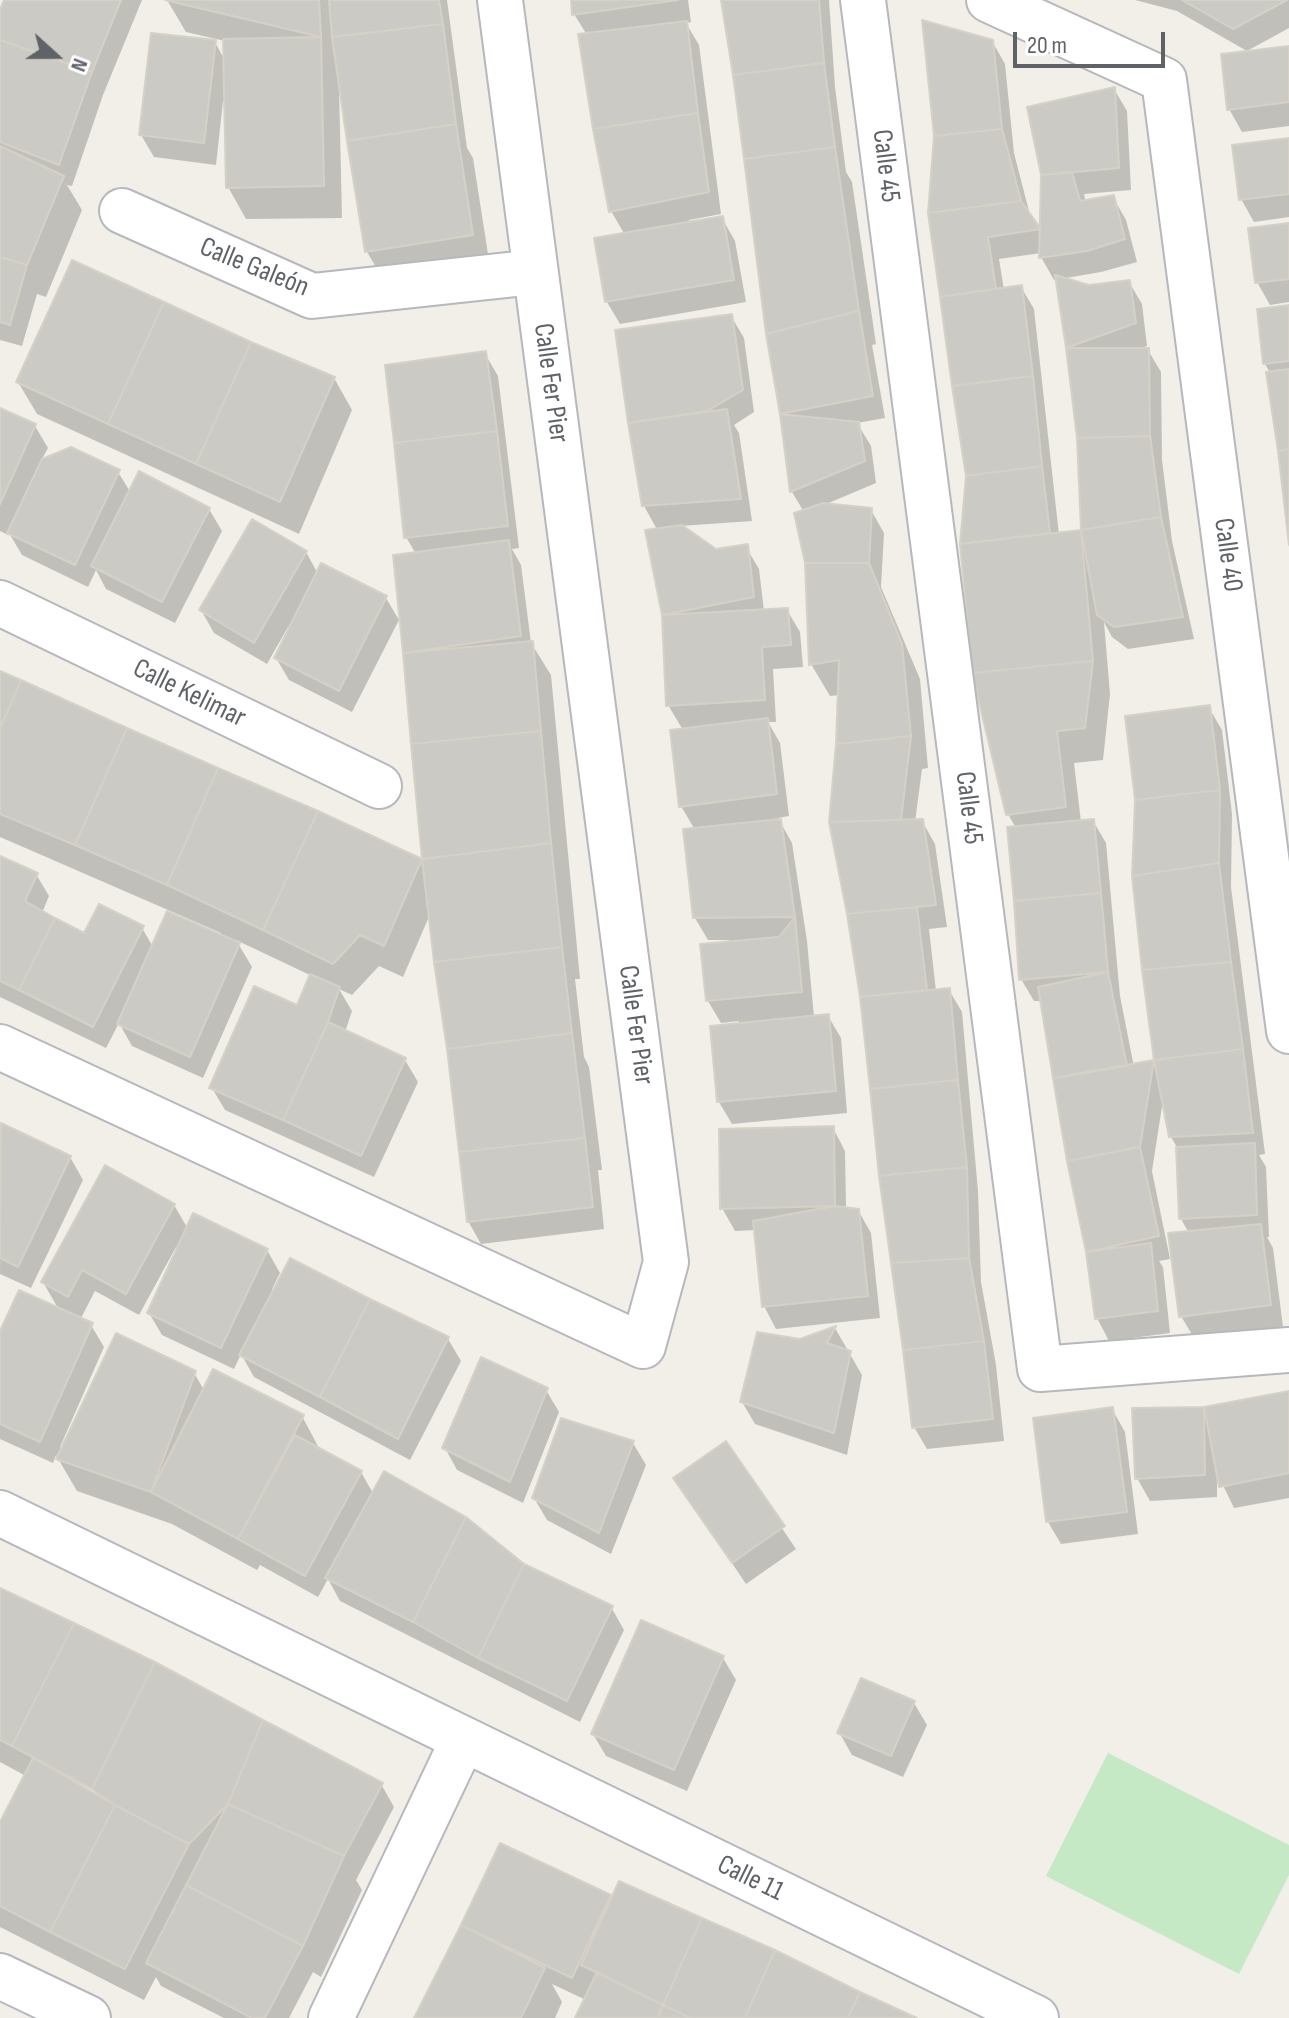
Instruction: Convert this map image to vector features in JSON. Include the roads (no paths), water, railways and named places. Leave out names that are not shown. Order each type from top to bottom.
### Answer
[{"type":"street","name":"Calle Fer Pier","points":[[0,1047],[643,1346],[666,1262],[500,0]]},
{"type":"street","name":"Calle 45","points":[[863,0],[1040,1369],[1289,1350]]},
{"type":"street","name":"Calle 40","points":[[989,0],[1164,80],[1277,841],[1289,1031]]},
{"type":"street","name":"Calle Galeón","points":[[122,211],[312,296],[535,272]]},
{"type":"street","name":"Calle Kelimar","points":[[0,603],[379,786]]},
{"type":"street","name":"Calle 11","points":[[0,1513],[1036,2018]]},
{"type":"street","points":[[332,2016],[463,1740]]},
{"type":"street","points":[[0,1976],[88,2018]]}]
